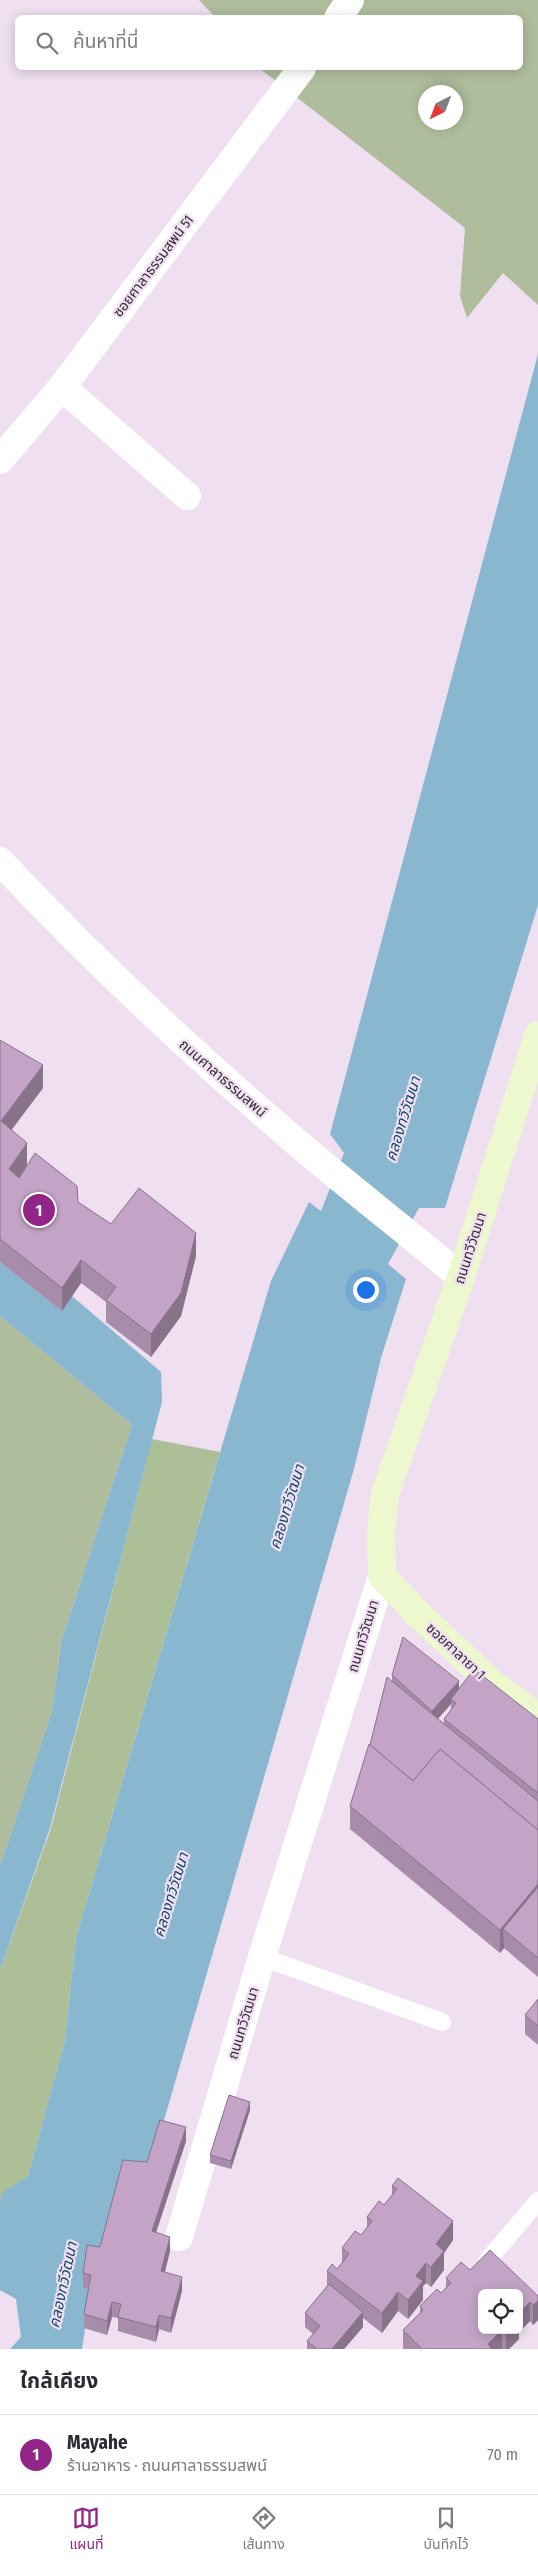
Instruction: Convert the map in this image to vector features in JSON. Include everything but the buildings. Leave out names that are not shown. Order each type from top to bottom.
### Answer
[{"type":"main road","name":"ถนนทวีวัฒนา","points":[[382,1576],[380,1530],[385,1494],[461,1277],[538,1035]]},
{"type":"main road","name":"ซอยศาลายา 1","points":[[382,1576],[418,1614],[490,1682],[538,1717]]},
{"type":"street","points":[[340,15],[350,0]]},
{"type":"street","name":"ซอยศาลาธรรมสพน์ 51","points":[[0,460],[62,388],[300,70]]},
{"type":"street","points":[[62,388],[188,496]]},
{"type":"street","name":"ถนนศาลาธรรมสพน์","points":[[0,861],[70,936],[156,1019],[295,1141],[461,1277]]},
{"type":"street","name":"ถนนทวีวัฒนา","points":[[179,2237],[262,1957],[382,1576]]},
{"type":"lane","points":[[262,1957],[442,2022]]},
{"type":"lane","points":[[487,2261],[538,2201]]},
{"type":"green space","points":[[199,0],[538,0],[538,305],[503,273],[467,318],[460,296],[465,228],[262,70],[523,70],[523,15],[213,15]]},
{"type":"green space","points":[[0,1316],[132,1425],[61,1642],[52,1711],[0,1866]]},
{"type":"green space","points":[[152,1439],[220,1452],[76,1937],[65,2040],[28,2176],[4,2192],[0,2203],[0,1970],[51,1828]]},
{"type":"water","name":"คลองทวีวัฒนา","points":[[538,354],[538,905],[445,1208],[419,1208],[388,1264],[406,1279],[381,1358],[354,1469],[160,2134],[91,2290],[82,2349],[10,2349],[21,2337],[16,2299],[0,2290],[0,2203],[3,2192],[28,2176],[65,2040],[76,1937],[271,1281],[309,1202],[321,1211],[344,1153],[330,1134]]},
{"type":"water","points":[[0,1262],[61,1310],[72,1296],[161,1372],[162,1402],[50,1828],[0,1970],[0,1866],[52,1711],[61,1642],[132,1425],[0,1316]]},
{"type":"place","name":"Mayahe","points":[[39,1210]]}]
